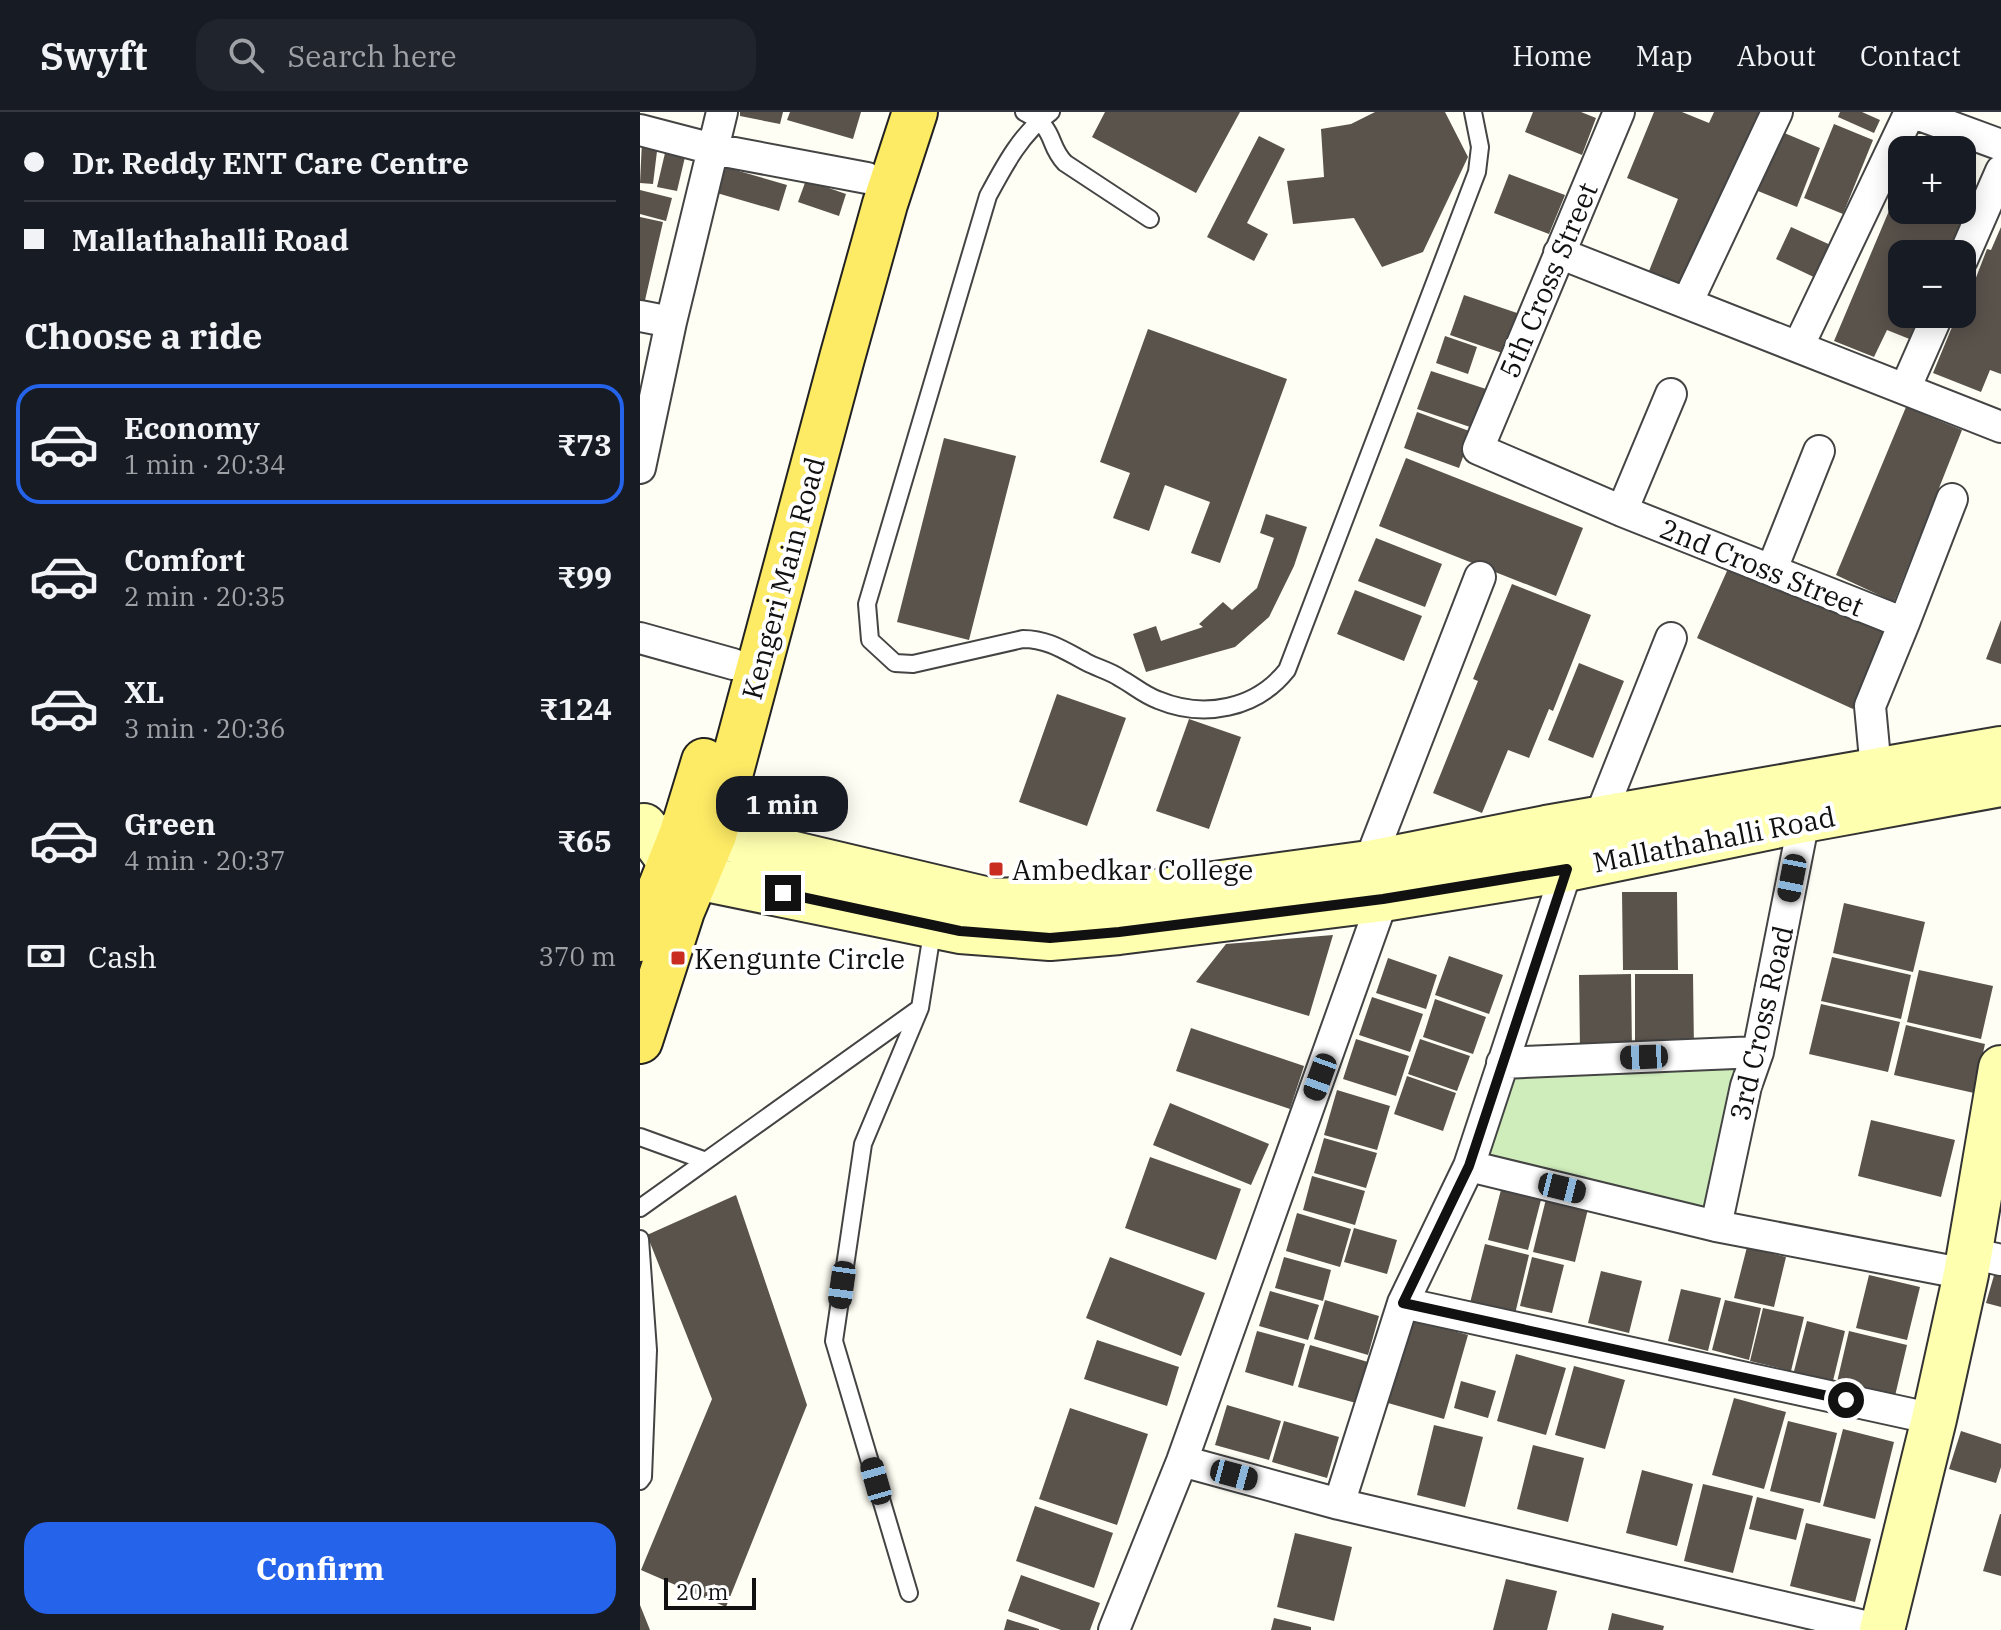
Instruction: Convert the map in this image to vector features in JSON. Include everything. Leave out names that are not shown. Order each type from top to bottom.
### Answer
[{"type":"main road","name":"Kengeri Main Road","points":[[640,1041],[682,911],[675,843],[733,664],[816,379],[883,112]]},
{"type":"main road","name":"Kengeri Main Road","points":[[640,939],[859,296],[915,112]]},
{"type":"main road","name":"Mallathahalli Road","points":[[675,843],[933,925],[1005,936],[1050,938],[1119,932],[1376,881],[1599,819],[2001,749]]},
{"type":"main road","name":"Mallathahalli Road","points":[[675,843],[993,901],[1125,896],[1567,869],[1804,820],[2001,784]]},
{"type":"main road","points":[[1882,1630],[1934,1419],[1979,1263],[2001,1068]]},
{"type":"street","points":[[640,468],[671,322],[722,112]]},
{"type":"street","name":"5th Cross Street","points":[[1478,449],[1619,112]]},
{"type":"street","points":[[1687,303],[1777,112]]},
{"type":"street","points":[[1798,347],[1910,112],[2001,145]]},
{"type":"street","points":[[640,130],[713,149],[867,178]]},
{"type":"street","points":[[1971,240],[2001,171]]},
{"type":"street","points":[[1559,253],[2001,427]]},
{"type":"street","points":[[640,316],[671,322]]},
{"type":"street","points":[[1905,389],[1932,328]]},
{"type":"street","points":[[1622,511],[1671,394]]},
{"type":"street","name":"2nd Cross Street","points":[[1478,449],[1622,511],[1904,623]]},
{"type":"street","points":[[1772,569],[1819,451]]},
{"type":"street","points":[[1876,770],[1870,706],[1952,499]]},
{"type":"street","points":[[1114,1630],[1182,1461],[1480,577]]},
{"type":"street","points":[[640,638],[733,664]]},
{"type":"street","points":[[1599,819],[1671,638]]},
{"type":"street","name":"3rd Cross Road","points":[[1716,1226],[1746,1086],[1758,1052],[1804,820]]},
{"type":"street","points":[[1339,1504],[1403,1303],[1469,1166],[1567,869]]},
{"type":"street","points":[[1502,1063],[1758,1052]]},
{"type":"street","points":[[1469,1166],[1716,1226],[1979,1263]]},
{"type":"street","points":[[1403,1303],[1934,1419]]},
{"type":"street","points":[[1182,1461],[1339,1504],[1882,1630]]},
{"type":"lane","points":[[1024,112],[1046,116]]},
{"type":"lane","points":[[1046,116],[1012,154],[988,196],[867,604],[870,640],[895,663],[913,664],[1023,639],[1040,639],[1118,676],[1158,700],[1186,707],[1224,708],[1247,702],[1263,693],[1276,684],[1287,670],[1477,172],[1480,147],[1473,112]]},
{"type":"lane","points":[[1046,116],[1057,155],[1065,163],[1150,219]]},
{"type":"lane","points":[[909,1593],[834,1341],[863,1144],[920,1008],[933,925]]},
{"type":"lane","points":[[640,1208],[920,1008]]},
{"type":"lane","points":[[640,1137],[706,1161]]},
{"type":"lane","points":[[640,1239],[648,1350],[643,1477],[640,1481]]},
{"type":"green space","points":[[1740,1063],[1707,1213],[1461,1154],[1492,1076]]},
{"type":"building","points":[[740,112],[783,112],[780,124],[740,116]]},
{"type":"building","points":[[790,112],[861,112],[853,139],[787,120]]},
{"type":"building","points":[[1105,112],[1240,112],[1196,193],[1092,137]]},
{"type":"building","points":[[1375,112],[1445,112],[1468,157],[1423,252],[1382,267],[1354,218],[1293,224],[1287,181],[1324,177],[1321,129],[1351,124]]},
{"type":"building","points":[[1533,112],[1581,112],[1596,118],[1582,155],[1525,132]]},
{"type":"building","points":[[1654,112],[1682,112],[1709,123],[1714,112],[1762,112],[1690,287],[1649,271],[1678,199],[1627,178]]},
{"type":"building","points":[[1840,112],[1862,112],[1880,120],[1874,133],[1838,117]]},
{"type":"building","points":[[1834,124],[1873,140],[1843,214],[1804,198]]},
{"type":"building","points":[[1782,132],[1820,148],[1797,207],[1758,191]]},
{"type":"building","points":[[1259,136],[1285,149],[1247,223],[1268,234],[1254,261],[1207,237]]},
{"type":"building","points":[[642,141],[658,143],[653,184],[640,183]]},
{"type":"building","points":[[665,153],[685,157],[677,191],[657,187]]},
{"type":"building","points":[[718,165],[787,185],[779,211],[710,191]]},
{"type":"building","points":[[1509,174],[1565,195],[1549,234],[1494,213]]},
{"type":"building","points":[[806,180],[846,194],[839,216],[798,202]]},
{"type":"building","points":[[640,190],[672,198],[666,221],[640,214]]},
{"type":"building","points":[[1888,213],[1888,224],[1972,224],[1964,240],[1888,240],[1888,328],[1929,328],[1922,344],[1887,330],[1874,357],[1834,341]]},
{"type":"building","points":[[640,217],[663,222],[643,309],[640,308]]},
{"type":"building","points":[[1791,227],[1835,247],[1820,280],[1776,259]]},
{"type":"building","points":[[2001,227],[2001,374],[1990,370],[1981,392],[1933,373],[1952,328],[1976,328],[1976,278],[1987,249],[1991,250]]},
{"type":"building","points":[[1464,295],[1520,314],[1505,354],[1450,335]]},
{"type":"building","points":[[1148,329],[1287,379],[1220,563],[1191,553],[1210,502],[1165,485],[1149,531],[1113,518],[1130,473],[1100,462]]},
{"type":"building","points":[[1445,336],[1477,347],[1468,374],[1436,363]]},
{"type":"building","points":[[1431,371],[1486,389],[1473,428],[1417,409]]},
{"type":"building","points":[[1906,407],[1962,430],[1894,602],[1836,575]]},
{"type":"building","points":[[1417,412],[1472,432],[1459,468],[1404,448]]},
{"type":"building","points":[[944,438],[1016,456],[969,640],[897,622]]},
{"type":"building","points":[[1406,458],[1583,528],[1556,596],[1379,526]]},
{"type":"building","points":[[1266,514],[1307,527],[1294,566],[1269,617],[1235,647],[1146,672],[1133,634],[1156,626],[1161,641],[1203,627],[1199,624],[1223,602],[1232,610],[1257,588],[1274,538],[1260,533]]},
{"type":"building","points":[[1376,538],[1442,564],[1425,607],[1358,581]]},
{"type":"building","points":[[1731,562],[1888,634],[1853,709],[1697,638]]},
{"type":"building","points":[[1512,584],[1591,615],[1553,711],[1549,709],[1529,758],[1508,750],[1482,813],[1433,793],[1478,681],[1473,679]]},
{"type":"building","points":[[1355,590],[1422,616],[1404,661],[1337,634]]},
{"type":"building","points":[[2001,620],[2001,664],[1986,659]]},
{"type":"building","points":[[1579,663],[1624,681],[1593,758],[1548,740]]},
{"type":"building","points":[[1057,694],[1126,718],[1087,826],[1019,802]]},
{"type":"building","points":[[1189,719],[1241,737],[1209,829],[1156,811]]},
{"type":"building","points":[[1622,892],[1677,892],[1678,970],[1623,970]]},
{"type":"building","points":[[1844,903],[1925,922],[1913,972],[1833,953]]},
{"type":"building","points":[[1333,935],[1309,1016],[1196,982],[1226,944]]},
{"type":"building","points":[[1449,956],[1503,975],[1489,1014],[1435,995]]},
{"type":"building","points":[[1832,957],[1911,975],[1901,1019],[1821,1001]]},
{"type":"building","points":[[1388,958],[1437,975],[1426,1009],[1376,993]]},
{"type":"building","points":[[1919,970],[1993,986],[1981,1039],[1907,1022]]},
{"type":"building","points":[[1631,974],[1632,1051],[1580,1051],[1579,975]]},
{"type":"building","points":[[1635,974],[1693,974],[1694,1050],[1635,1050]]},
{"type":"building","points":[[1372,997],[1423,1014],[1410,1052],[1359,1035]]},
{"type":"building","points":[[1435,999],[1486,1017],[1473,1054],[1423,1037]]},
{"type":"building","points":[[1821,1004],[1900,1022],[1888,1072],[1809,1054]]},
{"type":"building","points":[[1906,1025],[1985,1044],[1974,1093],[1894,1075]]},
{"type":"building","points":[[1191,1028],[1304,1066],[1290,1109],[1176,1071]]},
{"type":"building","points":[[1356,1039],[1409,1056],[1396,1096],[1343,1079]]},
{"type":"building","points":[[1420,1039],[1470,1056],[1457,1091],[1408,1074]]},
{"type":"building","points":[[1407,1076],[1456,1093],[1443,1131],[1394,1114]]},
{"type":"building","points":[[1337,1090],[1390,1106],[1377,1150],[1324,1135]]},
{"type":"building","points":[[1170,1103],[1269,1144],[1251,1185],[1153,1145]]},
{"type":"building","points":[[1871,1120],[1955,1140],[1941,1197],[1858,1176]]},
{"type":"building","points":[[1324,1138],[1377,1153],[1366,1188],[1314,1173]]},
{"type":"building","points":[[1150,1157],[1241,1189],[1216,1260],[1125,1228]]},
{"type":"building","points":[[1312,1176],[1365,1191],[1355,1225],[1303,1210]]},
{"type":"building","points":[[1502,1186],[1542,1196],[1528,1250],[1488,1240]]},
{"type":"building","points":[[736,1195],[807,1405],[726,1607],[641,1570],[712,1399],[647,1235]]},
{"type":"building","points":[[1546,1199],[1588,1209],[1575,1262],[1533,1252]]},
{"type":"building","points":[[1297,1213],[1351,1229],[1340,1267],[1286,1251]]},
{"type":"building","points":[[1354,1228],[1397,1240],[1387,1274],[1344,1262]]},
{"type":"building","points":[[1485,1244],[1529,1255],[1515,1314],[1470,1303]]},
{"type":"building","points":[[1747,1247],[1786,1257],[1774,1307],[1734,1298]]},
{"type":"building","points":[[1110,1257],[1205,1293],[1181,1356],[1086,1318]]},
{"type":"building","points":[[1284,1257],[1331,1270],[1323,1301],[1275,1288]]},
{"type":"building","points":[[1532,1257],[1564,1265],[1552,1313],[1520,1306]]},
{"type":"building","points":[[1997,1265],[2001,1266],[2001,1307],[1986,1303]]},
{"type":"building","points":[[1601,1271],[1642,1281],[1629,1333],[1588,1323]]},
{"type":"building","points":[[1869,1275],[1920,1287],[1907,1340],[1856,1328]]},
{"type":"building","points":[[1681,1289],[1721,1298],[1708,1351],[1668,1341]]},
{"type":"building","points":[[1270,1291],[1319,1305],[1308,1340],[1259,1326]]},
{"type":"building","points":[[1325,1300],[1379,1316],[1368,1355],[1314,1339]]},
{"type":"building","points":[[1725,1300],[1761,1308],[1749,1360],[1712,1350]]},
{"type":"building","points":[[1763,1308],[1804,1317],[1791,1371],[1750,1361]]},
{"type":"building","points":[[1412,1319],[1468,1335],[1444,1419],[1388,1403]]},
{"type":"building","points":[[1807,1321],[1845,1331],[1832,1385],[1793,1375]]},
{"type":"building","points":[[1257,1331],[1305,1344],[1293,1386],[1245,1372]]},
{"type":"building","points":[[1849,1331],[1907,1345],[1895,1396],[1837,1382]]},
{"type":"building","points":[[1097,1340],[1179,1367],[1167,1406],[1084,1379]]},
{"type":"building","points":[[1310,1345],[1368,1362],[1356,1403],[1298,1387]]},
{"type":"building","points":[[1516,1354],[1566,1368],[1546,1435],[1497,1421]]},
{"type":"building","points":[[1574,1366],[1625,1380],[1605,1449],[1555,1435]]},
{"type":"building","points":[[1461,1381],[1496,1391],[1488,1418],[1454,1408]]},
{"type":"building","points":[[1734,1398],[1786,1412],[1764,1489],[1712,1475]]},
{"type":"building","points":[[1227,1405],[1281,1421],[1269,1460],[1215,1445]]},
{"type":"building","points":[[1070,1408],[1148,1434],[1117,1525],[1039,1499]]},
{"type":"building","points":[[1284,1421],[1339,1437],[1327,1478],[1272,1462]]},
{"type":"building","points":[[1788,1421],[1837,1433],[1820,1503],[1770,1491]]},
{"type":"building","points":[[1434,1425],[1483,1437],[1465,1507],[1417,1495]]},
{"type":"building","points":[[1843,1429],[1894,1442],[1875,1519],[1823,1506]]},
{"type":"building","points":[[1961,1431],[2001,1444],[2001,1467],[1996,1483],[1949,1469]]},
{"type":"building","points":[[1533,1445],[1584,1458],[1568,1522],[1517,1509]]},
{"type":"building","points":[[1642,1470],[1693,1484],[1677,1546],[1626,1533]]},
{"type":"building","points":[[1703,1484],[1753,1496],[1733,1573],[1684,1561]]},
{"type":"building","points":[[1757,1497],[1804,1509],[1796,1540],[1749,1529]]},
{"type":"building","points":[[1035,1506],[1113,1533],[1094,1588],[1016,1561]]},
{"type":"building","points":[[2001,1514],[2001,1576],[1983,1571]]},
{"type":"building","points":[[1806,1523],[1871,1539],[1855,1602],[1790,1586]]},
{"type":"building","points":[[1295,1533],[1352,1547],[1334,1621],[1277,1607]]},
{"type":"building","points":[[1021,1575],[1100,1603],[1090,1630],[1061,1630],[1008,1611]]},
{"type":"building","points":[[1506,1579],[1557,1591],[1547,1630],[1493,1630]]},
{"type":"building","points":[[640,1605],[650,1630],[640,1630]]},
{"type":"building","points":[[1612,1613],[1664,1626],[1663,1630],[1608,1630]]},
{"type":"building","points":[[1274,1618],[1311,1627],[1311,1630],[1271,1630]]},
{"type":"building","points":[[1007,1619],[1039,1629],[1039,1630],[1004,1630]]},
{"type":"place","name":"Ambedkar College","points":[[996,869]]},
{"type":"place","name":"Kengunte Circle","points":[[678,958]]},
{"type":"route","points":[[783,893],[960,931],[1050,938],[1383,899],[1567,869],[1469,1166],[1403,1303],[1846,1400]]}]
